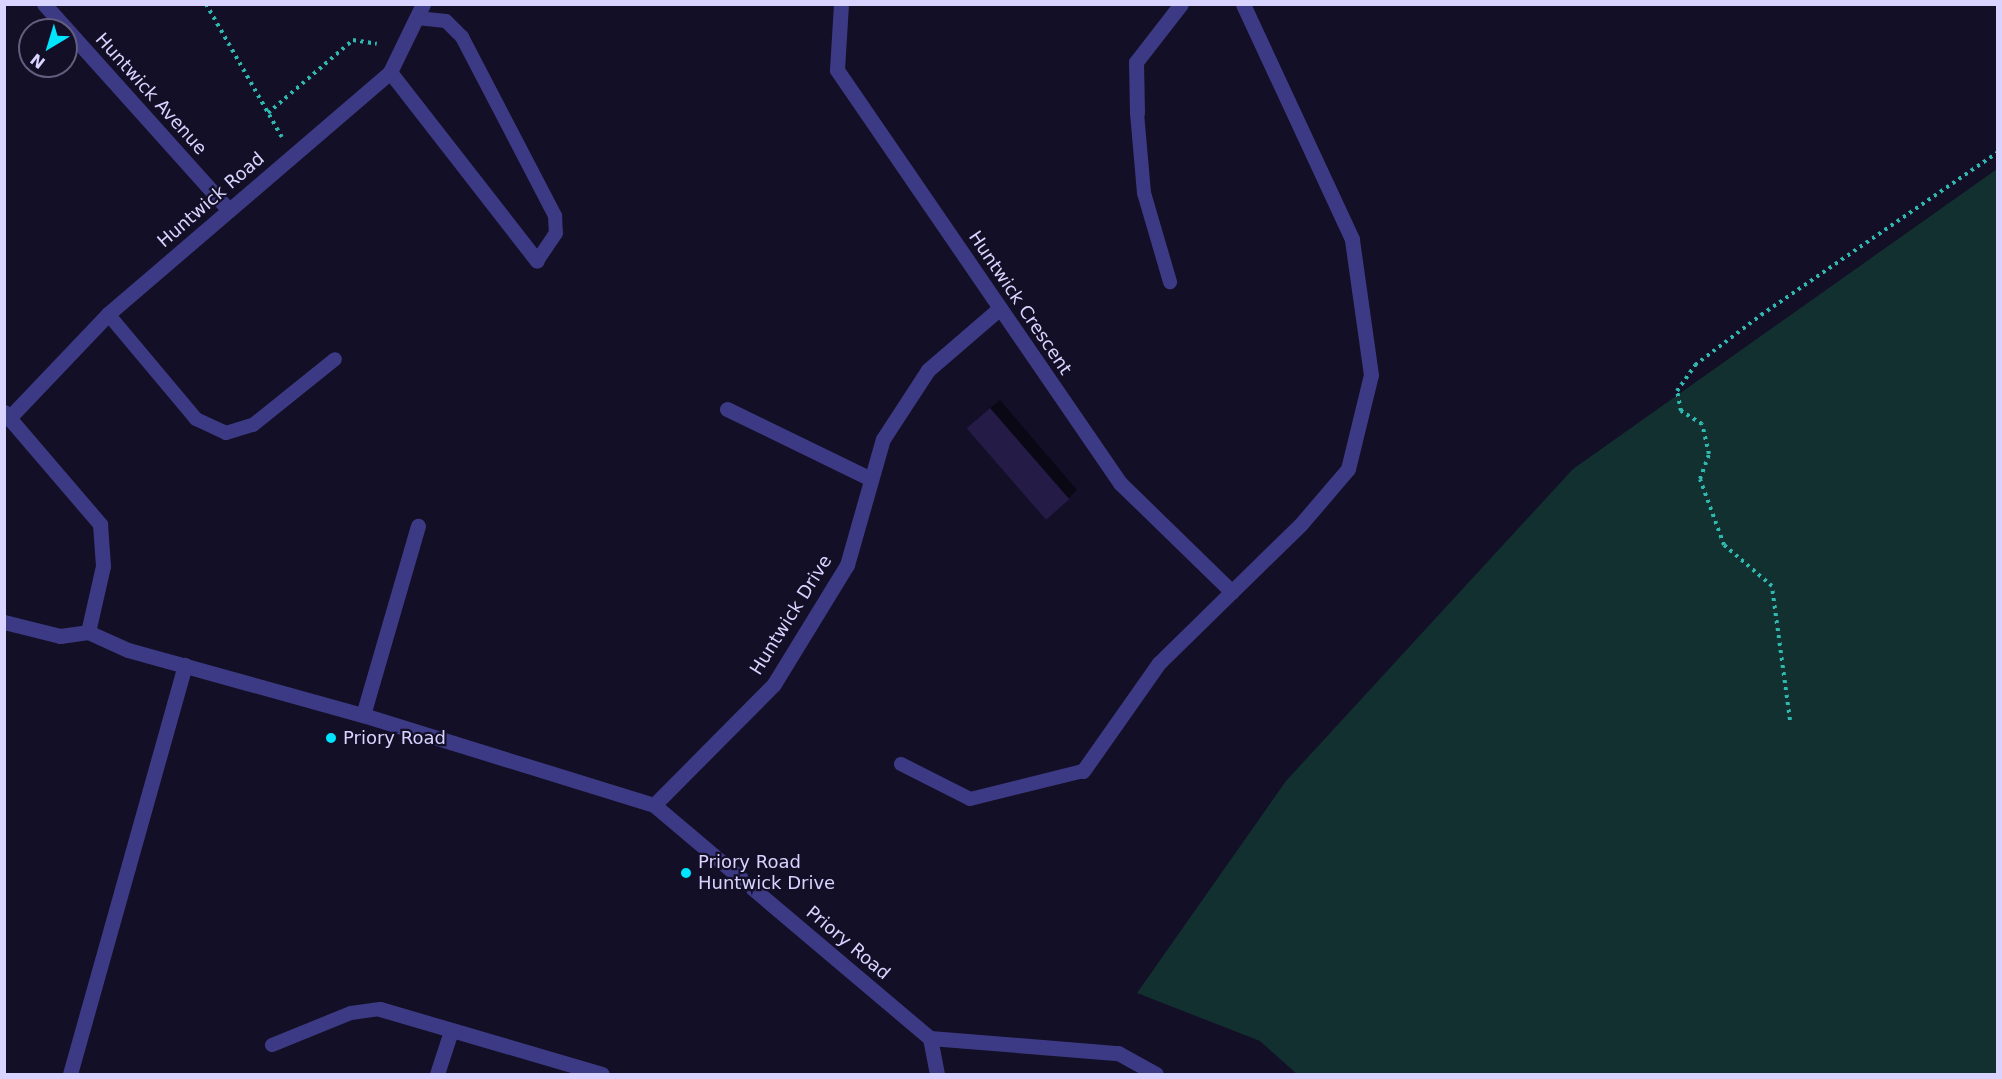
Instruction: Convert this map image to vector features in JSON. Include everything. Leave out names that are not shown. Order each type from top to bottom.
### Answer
[{"type":"street","name":"Huntwick Avenue","points":[[44,4],[229,210]]},
{"type":"street","name":"Huntwick Crescent","points":[[841,4],[837,70],[1120,483],[1232,592]]},
{"type":"street","points":[[1137,113],[1136,62],[1181,4]]},
{"type":"street","points":[[1083,771],[1159,663],[1301,524],[1348,469],[1371,375],[1352,239],[1243,4]]},
{"type":"street","name":"Huntwick Road","points":[[7,415],[108,314],[390,72],[420,11]]},
{"type":"street","points":[[390,72],[537,261]]},
{"type":"street","name":"Huntwick Drive","points":[[654,805],[774,684],[847,565],[883,439],[928,370],[1000,308]]},
{"type":"street","points":[[727,409],[871,479]]},
{"type":"street","points":[[4,622],[60,636],[88,632],[103,566],[100,524],[7,415]]},
{"type":"street","points":[[363,715],[418,526]]},
{"type":"street","name":"Priory Road","points":[[88,632],[129,650],[363,715],[654,805],[930,1038]]},
{"type":"street","points":[[70,1074],[185,665]]},
{"type":"street","points":[[380,1009],[602,1074]]},
{"type":"street","points":[[437,1074],[451,1031]]},
{"type":"street","points":[[937,1074],[930,1038],[1118,1053],[1156,1074]]},
{"type":"lane","points":[[420,11],[446,21],[462,37],[555,216],[556,233],[537,261]]},
{"type":"lane","points":[[1137,113],[1144,193],[1170,282]]},
{"type":"lane","points":[[108,314],[196,419],[226,433],[252,425],[335,358]]},
{"type":"lane","points":[[901,764],[970,799],[1083,771]]},
{"type":"lane","points":[[272,1045],[351,1013],[380,1009]]},
{"type":"path","points":[[206,4],[292,156]]},
{"type":"path","points":[[268,113],[353,40],[369,40],[398,55]]},
{"type":"path","points":[[1790,720],[1772,586],[1724,545],[1700,479],[1709,454],[1702,424],[1681,411],[1677,391],[1695,365],[1761,315],[1998,152]]},
{"type":"green space","points":[[1997,169],[1997,1074],[1297,1074],[1260,1041],[1137,993],[1286,781],[1573,469]]},
{"type":"building","points":[[990,408],[1069,499],[1046,520],[967,428]]},
{"type":"place","name":"Priory Road","points":[[331,738]]},
{"type":"place","name":"Priory Road Huntwick Drive","points":[[686,873]]}]
